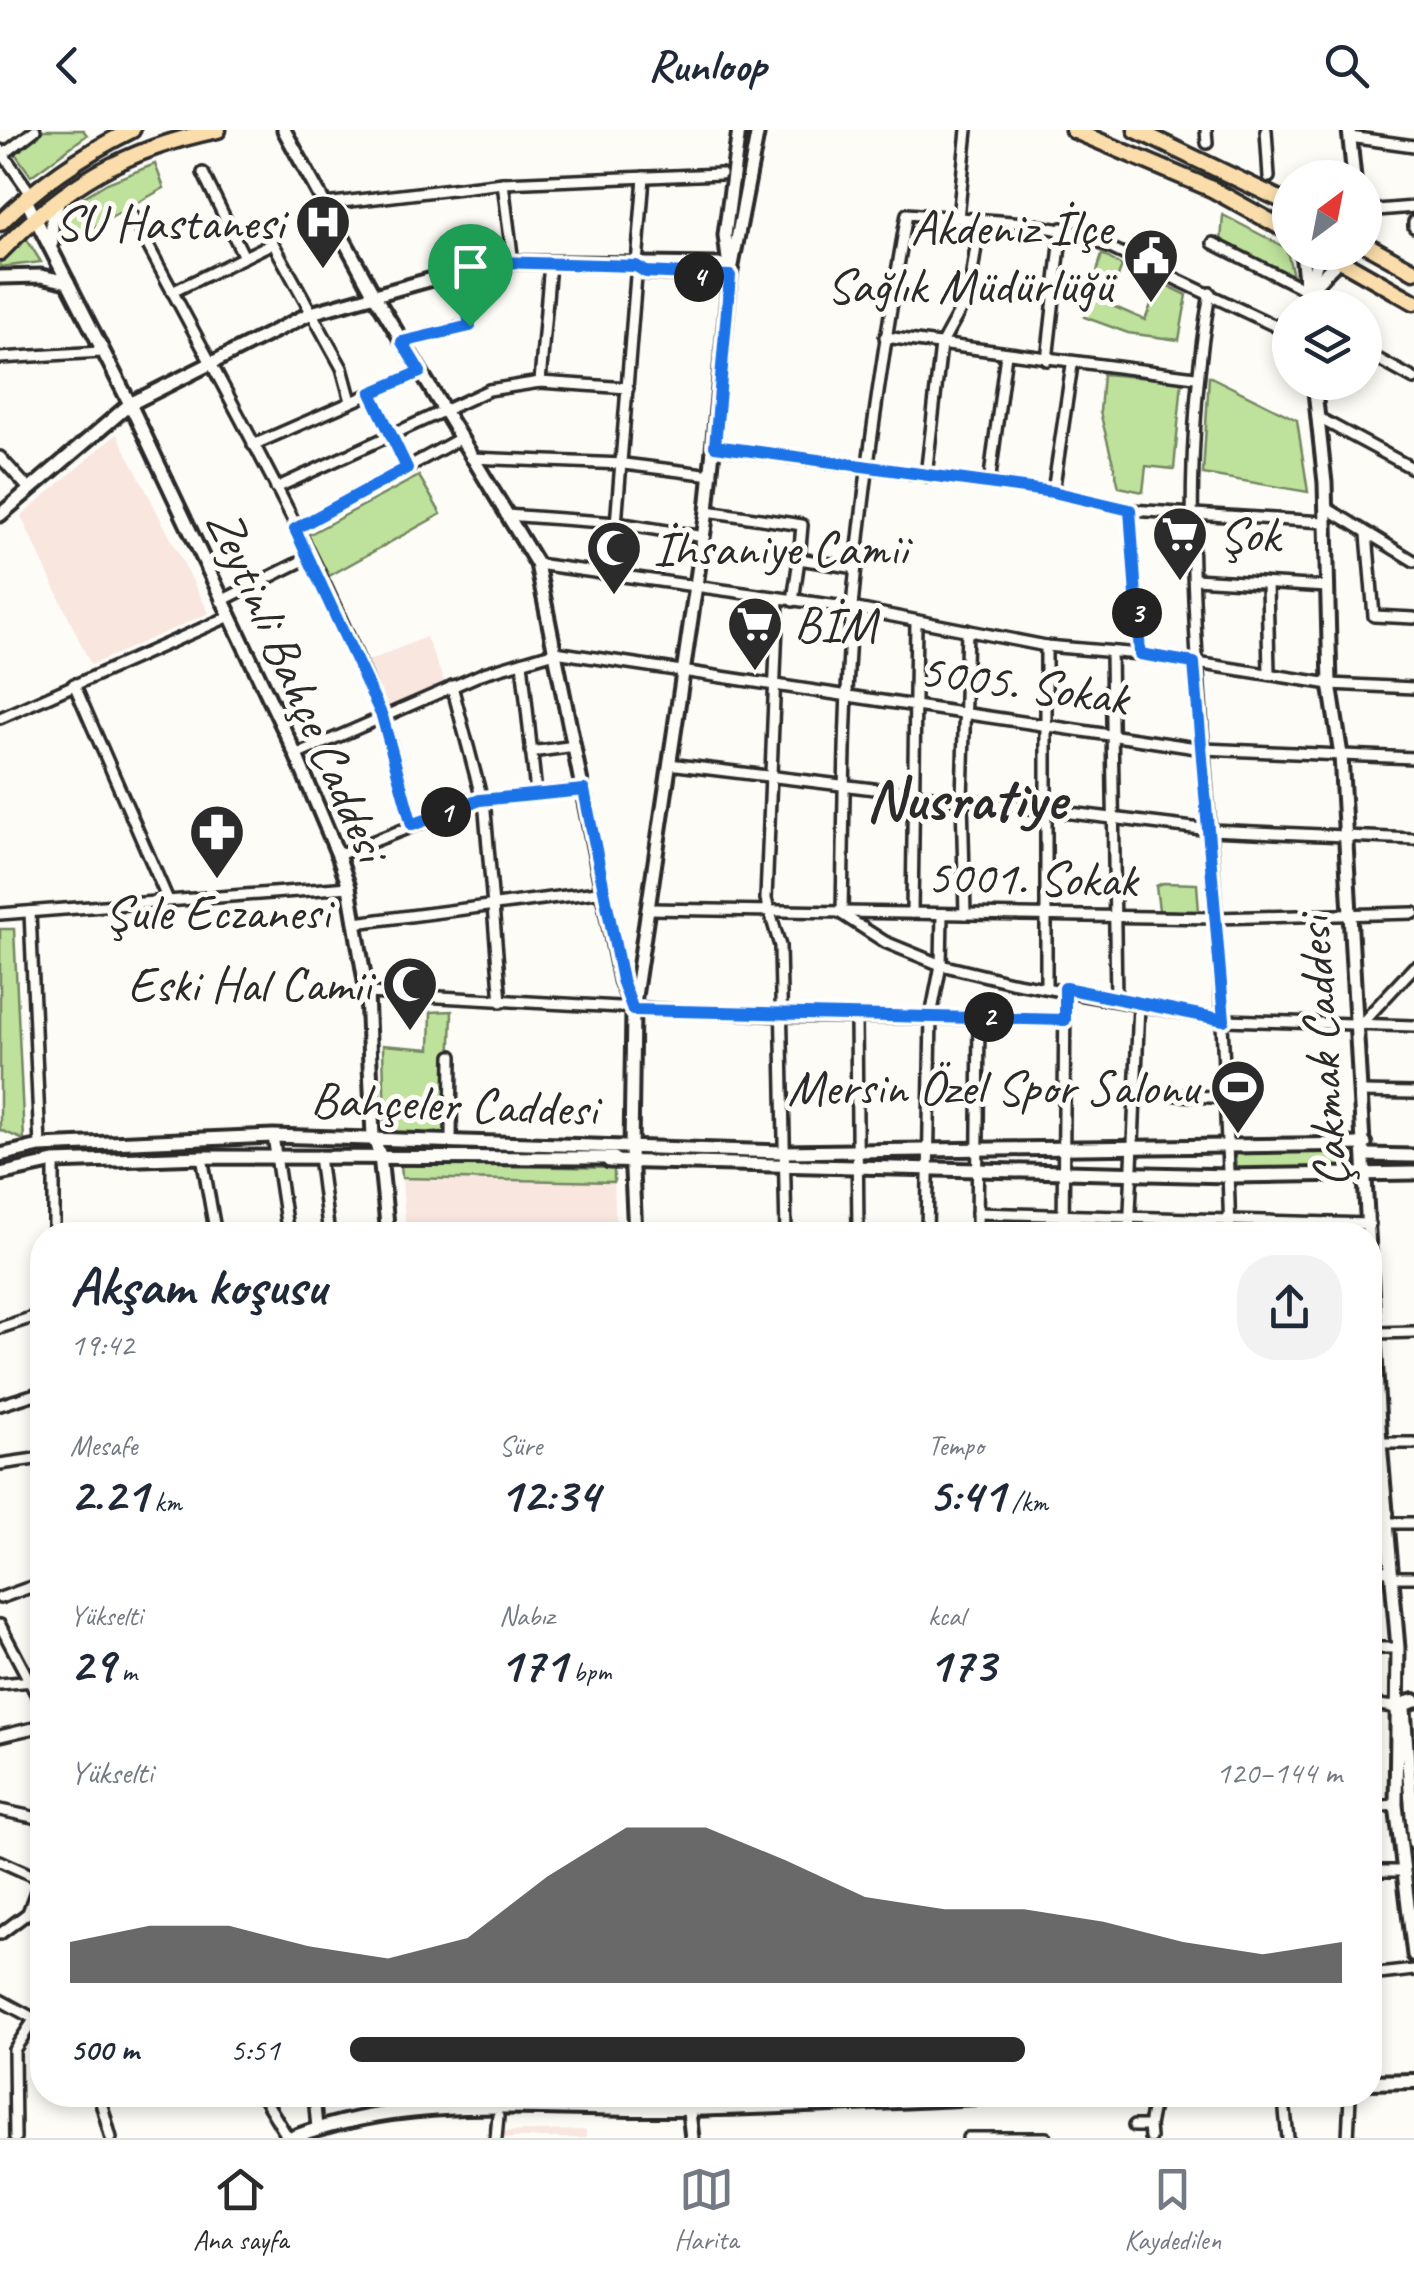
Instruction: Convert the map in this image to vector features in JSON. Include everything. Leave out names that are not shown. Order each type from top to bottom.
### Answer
[{"type":"highway","points":[[0,223],[28,196],[91,150],[132,130]]},
{"type":"highway","points":[[0,252],[35,217],[100,169],[138,151],[218,130]]},
{"type":"highway","points":[[1073,130],[1212,189],[1272,222]]},
{"type":"highway","points":[[1136,130],[1272,195]]},
{"type":"highway","points":[[1382,253],[1414,271]]},
{"type":"highway","points":[[1364,270],[1414,302]]},
{"type":"main road","points":[[1382,2081],[1414,2080]]},
{"type":"main road","points":[[296,2137],[317,2128],[396,2110],[457,2107]]},
{"type":"street","points":[[28,196],[2,152],[34,130]]},
{"type":"street","points":[[284,130],[373,293],[537,564],[607,891],[622,980],[633,1010]]},
{"type":"street","points":[[730,276],[725,236],[739,130]]},
{"type":"street","points":[[634,1222],[633,1010],[708,511],[730,276],[758,130]]},
{"type":"street","points":[[958,218],[967,130]]},
{"type":"street","points":[[1206,130],[1206,142]]},
{"type":"street","points":[[1266,130],[1270,177]]},
{"type":"street","points":[[1352,160],[1349,134],[1414,146]]},
{"type":"street","points":[[203,173],[244,256]]},
{"type":"street","points":[[325,204],[503,184],[720,174]]},
{"type":"street","points":[[612,574],[624,464],[644,178]]},
{"type":"street","points":[[503,184],[513,263]]},
{"type":"street","name":"Zeytinli Bahçe Caddesi","points":[[28,196],[35,217],[34,231],[43,247],[53,252],[130,404],[296,755],[338,854],[349,887],[367,993],[373,1137],[380,1155],[387,1222]]},
{"type":"street","points":[[53,252],[52,220],[60,198]]},
{"type":"street","points":[[1382,210],[1414,207]]},
{"type":"street","points":[[1272,324],[1062,228],[907,214],[885,337],[852,608],[840,912],[885,942],[942,966],[1138,1005],[1224,1020],[1358,1028],[1414,1026]]},
{"type":"street","points":[[132,215],[276,488],[382,716],[412,825]]},
{"type":"street","points":[[926,476],[940,345],[969,294],[980,219]]},
{"type":"street","points":[[1047,360],[1062,228]]},
{"type":"street","points":[[1213,243],[1306,290]]},
{"type":"street","points":[[172,292],[272,244],[342,368],[352,401]]},
{"type":"street","points":[[0,515],[130,404],[312,313],[373,293],[460,268],[513,263],[720,264],[730,276]]},
{"type":"street","points":[[540,382],[550,263]]},
{"type":"street","points":[[402,342],[470,326],[460,268]]},
{"type":"street","points":[[1309,290],[1330,270]]},
{"type":"street","points":[[0,276],[41,276],[68,282]]},
{"type":"street","points":[[1210,293],[1195,377],[1190,515],[1194,663],[1224,1020],[1230,1220]]},
{"type":"street","points":[[885,337],[1072,365],[1195,377]]},
{"type":"street","points":[[0,358],[101,352]]},
{"type":"street","points":[[989,484],[1006,354]]},
{"type":"street","points":[[1382,362],[1414,380]]},
{"type":"street","points":[[1053,492],[1072,365]]},
{"type":"street","points":[[253,446],[420,372]]},
{"type":"street","points":[[276,488],[489,390],[540,382],[628,388]]},
{"type":"street","points":[[371,393],[407,468]]},
{"type":"street","name":"Çakmak Caddesi","points":[[1316,400],[1326,507],[1330,684],[1342,755],[1370,1222]]},
{"type":"street","points":[[1317,417],[1414,469]]},
{"type":"street","points":[[295,529],[459,439]]},
{"type":"street","points":[[715,446],[1053,492],[1130,510],[1324,522]]},
{"type":"street","points":[[0,457],[29,490]]},
{"type":"street","points":[[471,458],[624,464],[712,475]]},
{"type":"street","points":[[1326,507],[1414,560]]},
{"type":"street","points":[[1130,510],[1140,654]]},
{"type":"street","points":[[708,511],[802,525],[793,601]]},
{"type":"street","points":[[506,515],[618,523],[704,536]]},
{"type":"street","points":[[1366,534],[1374,616],[1414,618]]},
{"type":"street","points":[[220,601],[308,558]]},
{"type":"street","points":[[799,558],[856,568]]},
{"type":"street","points":[[537,564],[852,608],[1046,646],[1140,654],[1330,684],[1414,688]]},
{"type":"street","points":[[1194,579],[1327,586]]},
{"type":"street","points":[[1268,584],[1269,673]]},
{"type":"street","points":[[778,599],[766,899],[773,911],[783,1016],[785,1222]]},
{"type":"street","points":[[0,718],[228,618]]},
{"type":"street","points":[[912,913],[916,621]]},
{"type":"street","points":[[964,914],[962,798],[967,630]]},
{"type":"street","points":[[1046,646],[1046,986]]},
{"type":"street","points":[[296,755],[452,686],[555,652]]},
{"type":"street","name":"5005. Sokak","points":[[555,652],[1203,750],[1414,758]]},
{"type":"street","points":[[1111,652],[1116,1000]]},
{"type":"street","points":[[522,662],[536,794]]},
{"type":"street","points":[[74,684],[168,900]]},
{"type":"street","points":[[452,686],[480,800],[497,906],[502,1002]]},
{"type":"street","points":[[532,752],[575,746]]},
{"type":"street","points":[[669,764],[1210,830],[1414,839]]},
{"type":"street","points":[[338,854],[480,800],[584,790]]},
{"type":"street","points":[[0,914],[349,887]]},
{"type":"street","points":[[355,923],[607,891]]},
{"type":"street","name":"5001. Sokak","points":[[650,909],[1216,918],[1414,913]]},
{"type":"street","points":[[30,912],[40,1146]]},
{"type":"street","points":[[927,1222],[931,1016],[942,966],[942,914]]},
{"type":"street","points":[[1358,1028],[1414,967]]},
{"type":"street","points":[[1064,1222],[1065,988]]},
{"type":"street","points":[[367,993],[783,1016],[1065,1020]]},
{"type":"street","points":[[1130,1222],[1138,1005]]},
{"type":"street","points":[[977,1222],[980,1016]]},
{"type":"street","points":[[856,1017],[858,1222]]},
{"type":"street","points":[[452,1056],[452,1138]]},
{"type":"street","points":[[1134,1092],[1226,1098]]},
{"type":"street","points":[[1362,1092],[1414,1093]]},
{"type":"street","points":[[274,1136],[286,1222]]},
{"type":"street","name":"Bahçeler Caddesi","points":[[0,1155],[40,1146],[274,1136],[614,1144],[631,1156]]},
{"type":"street","points":[[783,1159],[856,1150],[1228,1148],[1365,1149],[1414,1156]]},
{"type":"street","name":"Bahçeler Caddesi","points":[[0,1174],[54,1162],[202,1157],[380,1155],[609,1161],[631,1156]]},
{"type":"street","points":[[319,1156],[327,1222]]},
{"type":"street","points":[[631,1156],[783,1159],[857,1167],[1228,1176],[1414,1172]]},
{"type":"street","points":[[202,1157],[214,1222]]},
{"type":"street","points":[[54,1162],[54,1222]]},
{"type":"street","points":[[977,1212],[1300,1222]]},
{"type":"street","points":[[0,1328],[30,1318]]},
{"type":"street","points":[[1382,1333],[1414,1332]]},
{"type":"street","points":[[0,1404],[30,1395]]},
{"type":"street","points":[[1382,1443],[1414,1443]]},
{"type":"street","points":[[0,1464],[30,1460]]},
{"type":"street","name":"Çakmak Caddesi","points":[[1382,1480],[1389,1518],[1411,1764],[1414,1842]]},
{"type":"street","points":[[1382,1517],[1414,1523]]},
{"type":"street","points":[[1382,1573],[1414,1577]]},
{"type":"street","points":[[0,1598],[30,1587]]},
{"type":"street","points":[[0,1626],[30,1677]]},
{"type":"street","points":[[0,1646],[12,1645]]},
{"type":"street","points":[[1382,1648],[1398,1648]]},
{"type":"street","points":[[0,1684],[30,1682]]},
{"type":"street","name":"Çakmak Caddesi","points":[[1406,1709],[1396,1804],[1414,1956]]},
{"type":"street","points":[[0,1736],[30,1729]]},
{"type":"street","points":[[1382,1806],[1396,1804]]},
{"type":"street","points":[[0,1810],[30,1816]]},
{"type":"street","points":[[0,1861],[30,1872]]},
{"type":"street","points":[[1382,1872],[1404,1871]]},
{"type":"street","points":[[0,1934],[30,1908]]},
{"type":"street","points":[[1382,1974],[1414,1970]]},
{"type":"street","points":[[0,2000],[30,2017]]},
{"type":"street","points":[[14,2138],[14,2050],[30,2031]]},
{"type":"street","points":[[102,2107],[111,2138]]},
{"type":"street","points":[[272,2107],[296,2137]]},
{"type":"street","points":[[315,2107],[317,2128]]},
{"type":"street","points":[[496,2138],[498,2107]]},
{"type":"street","points":[[689,2107],[692,2138]]},
{"type":"street","points":[[1150,2138],[1153,2107]]},
{"type":"street","points":[[1348,2138],[1349,2107]]},
{"type":"street","points":[[1285,2110],[1288,2138]]},
{"type":"street","points":[[1134,2126],[1149,2126]]},
{"type":"street","points":[[968,2136],[1046,2137]]},
{"type":"shaded area","points":[[117,434],[209,613],[91,665],[21,516]]},
{"type":"shaded area","points":[[426,637],[444,681],[384,711],[361,664]]},
{"type":"shaded area","points":[[402,1178],[614,1182],[616,1222],[405,1222]]},
{"type":"shaded area","points":[[586,2130],[586,2138],[485,2138],[485,2132]]},
{"type":"green space","points":[[44,130],[83,130],[87,135],[31,176],[14,152]]},
{"type":"green space","points":[[155,164],[164,188],[62,245],[62,210],[107,183]]},
{"type":"green space","points":[[1223,215],[1272,241],[1272,265],[1221,242]]},
{"type":"green space","points":[[26,238],[41,262],[0,267],[0,263]]},
{"type":"green space","points":[[1102,254],[1122,266],[1108,304],[1145,320],[1160,282],[1187,295],[1179,340],[1128,333],[1084,317]]},
{"type":"green space","points":[[1103,374],[1182,381],[1174,469],[1146,466],[1143,492],[1119,487],[1100,412]]},
{"type":"green space","points":[[1209,376],[1297,420],[1308,492],[1203,474]]},
{"type":"green space","points":[[419,476],[441,514],[329,576],[308,535]]},
{"type":"green space","points":[[1197,884],[1199,912],[1159,910],[1156,886]]},
{"type":"green space","points":[[0,929],[14,929],[24,1140],[0,1130]]},
{"type":"green space","points":[[452,1011],[448,1135],[385,1132],[383,1045],[430,1049],[431,1012]]},
{"type":"green space","points":[[1352,1147],[1353,1169],[1236,1172],[1235,1152]]},
{"type":"green space","points":[[401,1164],[614,1168],[614,1182],[402,1178]]},
{"type":"place","name":"SU Hastanesi","points":[[323,271]]},
{"type":"place","name":"Akdeniz İlçe Sağlık Müdürlüğü","points":[[1151,305]]},
{"type":"place","name":"Şok","points":[[1180,583]]},
{"type":"place","name":"İhsaniye Camii","points":[[614,597]]},
{"type":"place","name":"BİM","points":[[755,673]]},
{"type":"place","name":"Şule Eczanesi","points":[[217,881]]},
{"type":"place","name":"Eski Hal Camii","points":[[410,1033]]},
{"type":"place","name":"Mersin Özel Spor Salonu","points":[[1238,1136]]},
{"type":"district","name":"Nusratiye","points":[[966,799]]},
{"type":"route","points":[[493,262],[550,263],[636,266],[646,272],[730,276],[715,446],[1053,492],[1130,510],[1140,654],[1194,663],[1224,1020],[1065,988],[1065,1020],[633,1010],[622,980],[584,790],[480,800],[412,825],[382,716],[295,529],[407,468],[371,393],[420,372],[402,342],[470,326],[460,268],[493,262]]}]
